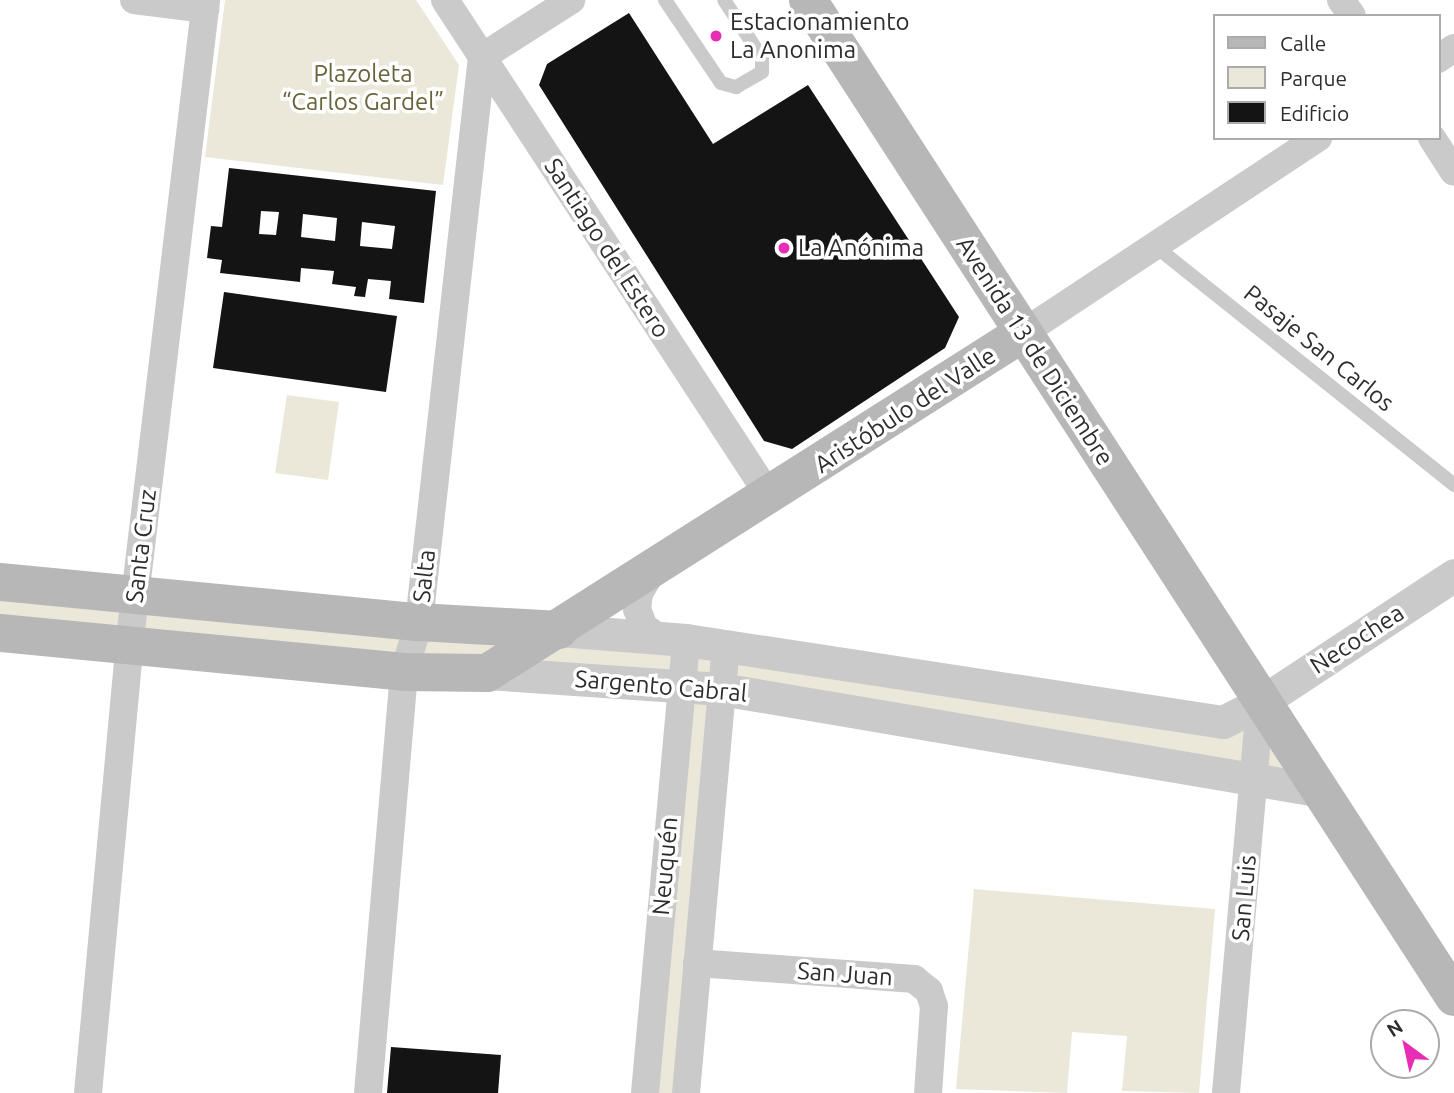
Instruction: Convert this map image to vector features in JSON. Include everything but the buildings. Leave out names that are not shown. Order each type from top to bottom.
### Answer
[{"type":"main road","name":"Avenida 13 de Diciembre","points":[[808,0],[1260,703],[1454,997]]},
{"type":"main road","name":"Aristóbulo del Valle","points":[[487,673],[652,573],[1023,333]]},
{"type":"main road","points":[[0,582],[135,597],[419,622],[559,630]]},
{"type":"main road","name":"Sargento Cabral","points":[[0,633],[404,672],[487,673]]},
{"type":"street","points":[[134,0],[206,5]]},
{"type":"street","name":"Santiago del Estero","points":[[444,0],[770,497]]},
{"type":"street","points":[[482,57],[570,0]]},
{"type":"street","name":"Santa Cruz","points":[[88,1093],[129,647],[206,5]]},
{"type":"street","name":"Salta","points":[[368,1093],[404,672],[419,622],[482,57]]},
{"type":"street","name":"Aristóbulo del Valle","points":[[1023,333],[1315,140]]},
{"type":"street","points":[[1434,140],[1454,172]]},
{"type":"street","points":[[652,573],[639,593],[637,609],[644,627],[673,639]]},
{"type":"street","name":"Necochea","points":[[559,630],[726,646],[1223,722],[1260,703],[1454,575]]},
{"type":"street","name":"Neuquén","points":[[645,1093],[682,684],[673,639]]},
{"type":"street","name":"Neuquén","points":[[686,1093],[726,646]]},
{"type":"street","name":"Sargento Cabral","points":[[487,673],[682,684],[721,689],[1317,790]]},
{"type":"street","name":"San Luis","points":[[1226,1093],[1260,703]]},
{"type":"street","name":"San Juan","points":[[697,963],[914,979],[929,991],[934,1006],[928,1093]]},
{"type":"lane","points":[[665,0],[720,83],[736,87],[762,72],[762,58],[724,0]]},
{"type":"lane","name":"Pasaje San Carlos","points":[[1155,246],[1454,485]]},
{"type":"green space","name":"Plazoleta “Carlos Gardel”","points":[[225,0],[416,0],[459,65],[443,185],[205,157]]},
{"type":"green space","points":[[287,395],[339,402],[328,480],[275,473]]},
{"type":"green space","points":[[0,582],[419,622],[1223,722],[1260,703],[1317,790],[722,689],[686,1093],[645,1093],[682,684],[0,633]]},
{"type":"green space","points":[[974,889],[1215,909],[1199,1093],[1122,1091],[1127,1036],[1072,1032],[1067,1093],[956,1089]]},
{"type":"place","name":"Estacionamiento La Anonima","points":[[716,36]]},
{"type":"place","name":"La Anónima","points":[[784,248]]}]
